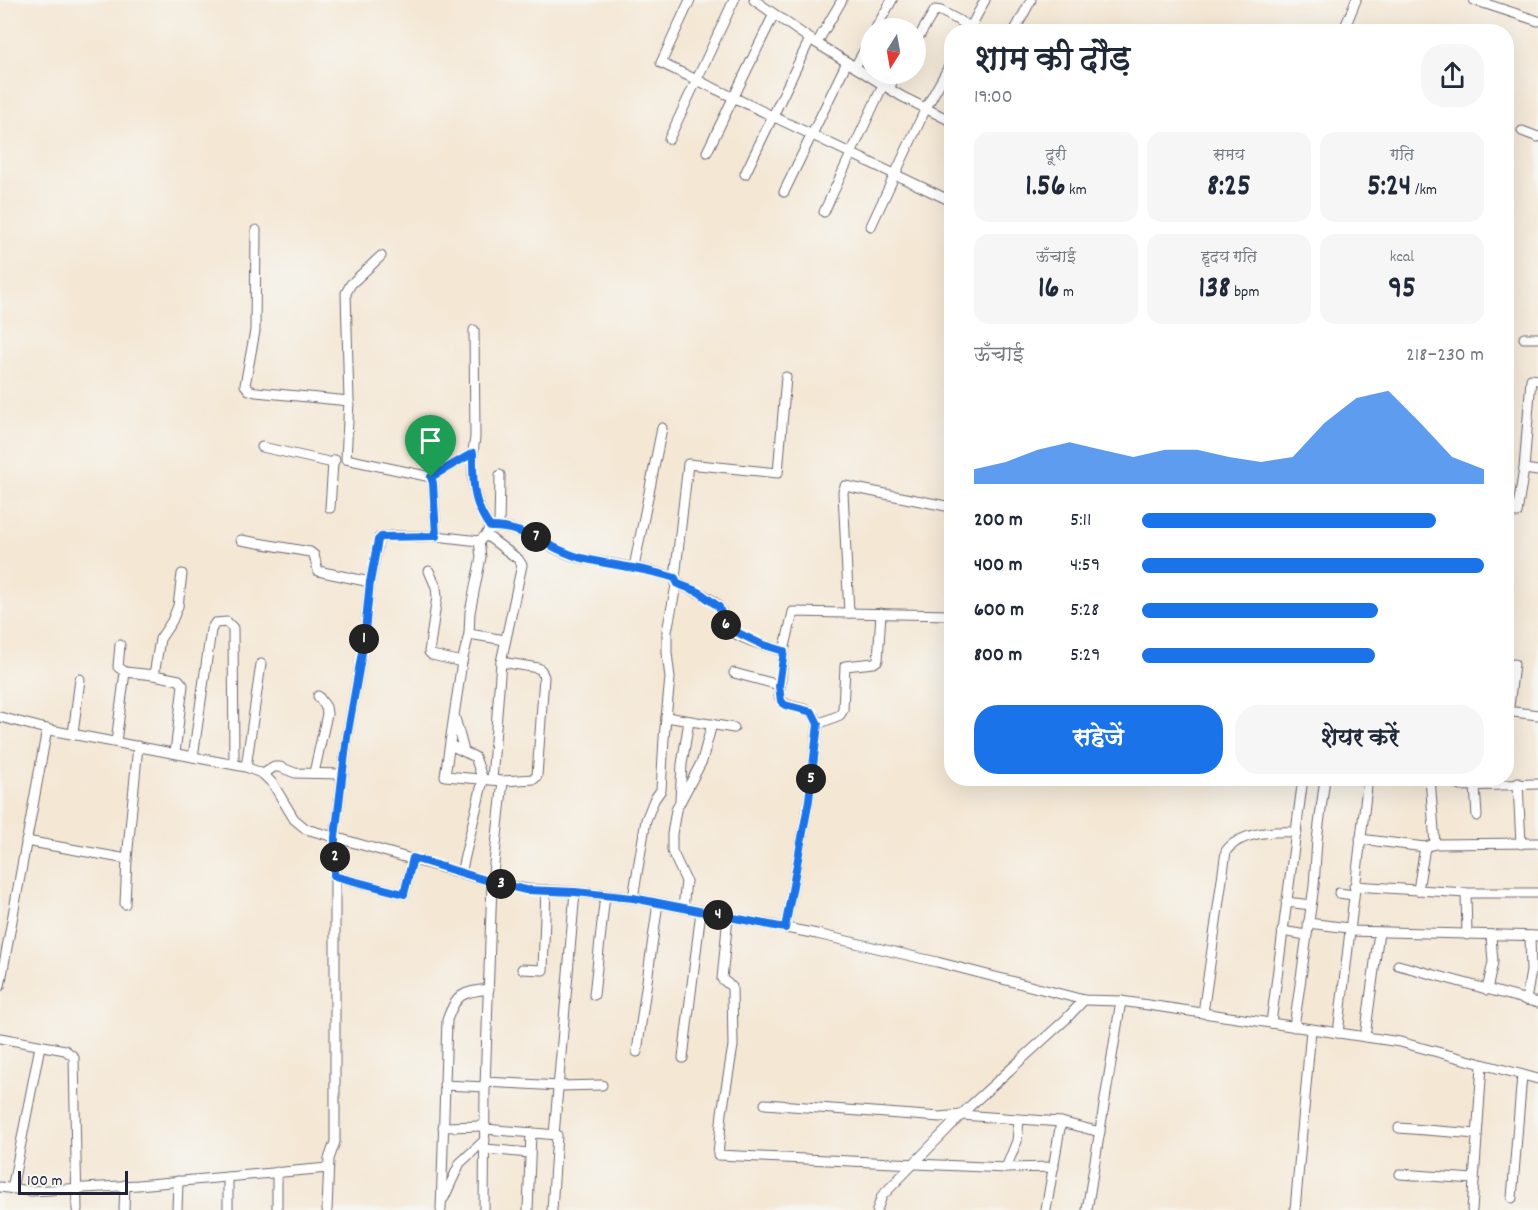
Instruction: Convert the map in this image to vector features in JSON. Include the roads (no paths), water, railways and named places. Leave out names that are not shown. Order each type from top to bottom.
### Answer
[{"type":"street","points":[[690,0],[661,63],[944,198]]},
{"type":"street","points":[[669,139],[734,0]]},
{"type":"street","points":[[754,0],[813,41],[886,86],[944,117]]},
{"type":"street","points":[[745,174],[772,117],[813,41],[842,0]]},
{"type":"street","points":[[882,18],[892,0]]},
{"type":"street","points":[[973,24],[986,0]]},
{"type":"street","points":[[1018,24],[1031,0]]},
{"type":"street","points":[[1346,24],[1356,0]]},
{"type":"street","points":[[1474,0],[1538,21]]},
{"type":"street","points":[[926,25],[935,10],[941,11],[962,24]]},
{"type":"street","points":[[707,152],[774,14]]},
{"type":"street","points":[[784,192],[811,135],[860,52]]},
{"type":"street","points":[[871,226],[926,108],[944,76]]},
{"type":"street","points":[[824,212],[886,86]]},
{"type":"street","points":[[1522,131],[1538,137]]},
{"type":"street","points":[[256,230],[255,331],[245,385],[249,390],[256,392],[349,401]]},
{"type":"street","points":[[345,459],[349,401],[346,292],[381,256]]},
{"type":"street","points":[[461,873],[487,780],[501,662],[522,565],[489,533],[473,490],[474,330]]},
{"type":"street","points":[[1524,338],[1538,338]]},
{"type":"street","points":[[633,898],[646,820],[661,790],[670,678],[667,631],[676,581],[688,464],[778,473],[786,377]]},
{"type":"street","points":[[1517,513],[1524,469],[1531,379],[1538,380]]},
{"type":"street","points":[[634,567],[662,428]]},
{"type":"street","points":[[262,447],[333,463]]},
{"type":"street","points":[[330,508],[333,463],[339,458],[431,477],[473,453]]},
{"type":"street","points":[[1524,469],[1538,471]]},
{"type":"street","points":[[500,475],[470,612],[469,634],[462,662],[445,776],[503,781],[534,779],[537,776],[544,677],[538,668],[501,662]]},
{"type":"street","points":[[431,477],[436,536]]},
{"type":"street","points":[[849,613],[843,492],[845,486],[944,506]]},
{"type":"street","points":[[327,1210],[328,1167],[335,1142],[335,837],[364,641],[370,582],[379,538],[520,531],[540,539],[557,550],[581,558],[634,567],[676,581],[699,592],[719,607],[726,627],[761,644],[784,651]]},
{"type":"street","points":[[241,540],[313,553],[318,571],[370,582]]},
{"type":"street","points":[[429,571],[436,587],[437,597],[429,652],[432,655],[462,662]]},
{"type":"street","points":[[154,675],[160,639],[172,621],[178,606],[182,574]]},
{"type":"street","points":[[785,928],[809,800],[818,724],[812,712],[785,705],[781,701],[779,686],[793,612],[944,615]]},
{"type":"street","points":[[818,724],[840,715],[843,710],[845,666],[874,663],[878,660],[881,614]]},
{"type":"street","points":[[193,757],[211,630],[215,623],[226,622],[232,628],[234,764]]},
{"type":"street","points":[[469,634],[505,640]]},
{"type":"street","points":[[120,645],[118,667],[120,669],[125,672],[179,680],[183,685],[175,753]]},
{"type":"street","points":[[246,767],[261,664]]},
{"type":"street","points":[[116,742],[125,672]]},
{"type":"street","points":[[734,673],[779,686]]},
{"type":"street","points":[[73,734],[80,679]]},
{"type":"street","points":[[314,773],[327,714],[326,707],[318,696]]},
{"type":"street","points":[[1514,712],[1538,716]]},
{"type":"street","points":[[455,716],[465,751]]},
{"type":"street","points":[[666,717],[734,728]]},
{"type":"street","points":[[0,719],[246,767],[263,774],[273,784],[294,819],[306,829],[526,890],[633,898],[785,928],[937,962],[1084,1000],[1121,1001],[1400,1042],[1538,1079]]},
{"type":"street","points":[[680,802],[682,764],[689,721]]},
{"type":"street","points":[[683,908],[686,881],[674,859],[671,842],[674,821],[680,802],[702,761],[712,724]]},
{"type":"street","points":[[0,986],[46,729]]},
{"type":"street","points":[[450,745],[474,757],[487,780]]},
{"type":"street","points":[[125,904],[138,746]]},
{"type":"street","points":[[263,774],[274,767],[280,767],[295,772],[343,774]]},
{"type":"street","points":[[484,1210],[485,1084],[492,882],[503,781]]},
{"type":"street","points":[[1514,783],[1538,783]]},
{"type":"street","points":[[1518,783],[1521,844]]},
{"type":"street","points":[[1271,1023],[1302,786]]},
{"type":"street","points":[[1294,1027],[1314,886],[1324,786]]},
{"type":"street","points":[[1338,1033],[1367,786]]},
{"type":"street","points":[[1431,786],[1435,844]]},
{"type":"street","points":[[1475,786],[1477,816]]},
{"type":"street","points":[[1203,1013],[1226,851],[1236,842],[1267,832],[1296,834],[1317,840]]},
{"type":"street","points":[[1360,839],[1425,847],[1435,844],[1538,843]]},
{"type":"street","points":[[26,841],[127,859]]},
{"type":"street","points":[[1418,890],[1425,847]]},
{"type":"street","points":[[334,876],[404,894],[413,858]]},
{"type":"street","points":[[522,969],[543,970],[546,890]]},
{"type":"street","points":[[1339,893],[1418,890],[1538,893]]},
{"type":"street","points":[[552,1210],[557,1135],[555,1135],[575,892]]},
{"type":"street","points":[[1466,893],[1467,935]]},
{"type":"street","points":[[594,994],[605,895]]},
{"type":"street","points":[[1286,902],[1311,905]]},
{"type":"street","points":[[637,1052],[658,903]]},
{"type":"street","points":[[683,1058],[701,911]]},
{"type":"street","points":[[728,917],[722,979],[732,987],[733,1046],[718,1155],[1006,1168],[1054,1167]]},
{"type":"street","points":[[1308,923],[1379,932],[1534,936],[1526,1000]]},
{"type":"street","points":[[1282,931],[1306,935]]},
{"type":"street","points":[[1365,1037],[1379,932]]},
{"type":"street","points":[[1487,990],[1493,962],[1491,936]]},
{"type":"street","points":[[1398,965],[1538,1003]]},
{"type":"street","points":[[441,1208],[447,1020],[456,1000],[461,995],[466,992],[489,989]]},
{"type":"street","points":[[877,1210],[882,1196],[961,1115],[1084,1000]]},
{"type":"street","points":[[1087,1210],[1121,1001]]},
{"type":"street","points":[[1295,1210],[1311,1030]]},
{"type":"street","points":[[0,1038],[65,1050],[74,1057],[77,1210]]},
{"type":"street","points":[[12,1189],[39,1046]]},
{"type":"street","points":[[1472,1210],[1482,1065]]},
{"type":"street","points":[[1512,1198],[1522,1075]]},
{"type":"street","points":[[444,1085],[602,1085]]},
{"type":"street","points":[[765,1104],[940,1117],[961,1115],[1061,1122],[1100,1132]]},
{"type":"street","points":[[1006,1168],[1017,1141],[1018,1120]]},
{"type":"street","points":[[1046,1210],[1061,1122]]},
{"type":"street","points":[[443,1127],[485,1128],[555,1135]]},
{"type":"street","points":[[1400,1128],[1477,1134]]},
{"type":"street","points":[[528,1210],[531,1133]]},
{"type":"street","points":[[441,1208],[460,1163],[485,1145],[530,1153]]},
{"type":"street","points":[[0,1187],[31,1191],[228,1177],[328,1167]]},
{"type":"street","points":[[278,1172],[278,1210]]},
{"type":"street","points":[[1400,1174],[1474,1179]]},
{"type":"street","points":[[228,1177],[228,1210]]},
{"type":"street","points":[[177,1210],[178,1181]]},
{"type":"street","points":[[124,1210],[125,1185]]}]
